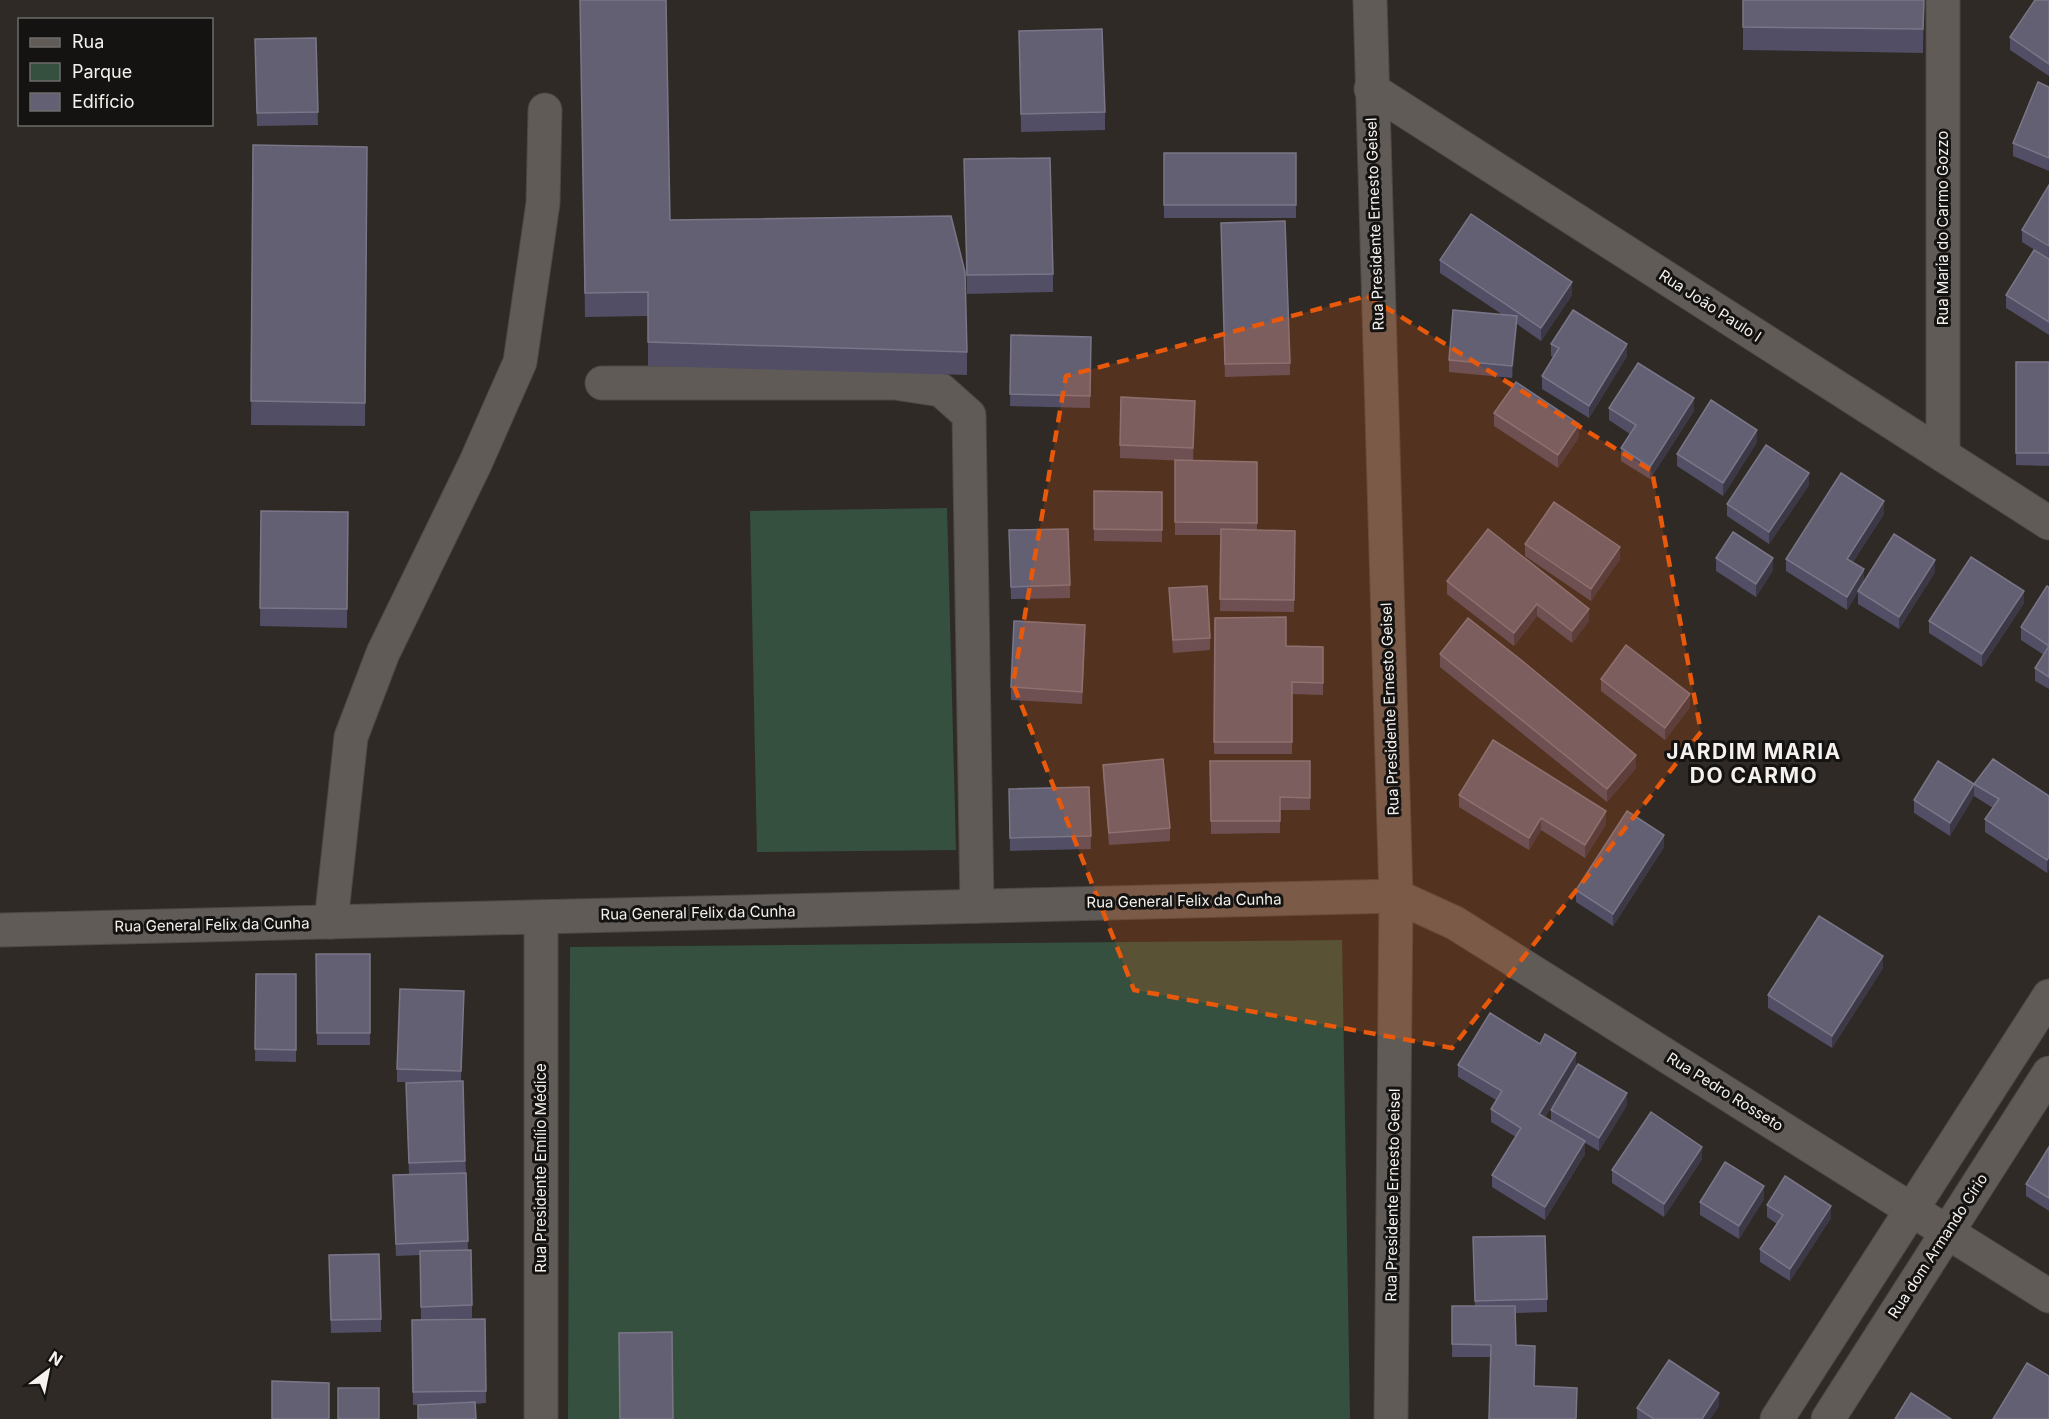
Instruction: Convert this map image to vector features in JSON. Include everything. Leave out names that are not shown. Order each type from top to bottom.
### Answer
[{"type":"street","name":"Rua Presidente Ernesto Geisel","points":[[1370,0],[1396,896],[1391,1419]]},
{"type":"street","name":"Rua Maria do Carmo Gozzo","points":[[1942,455],[1943,0]]},
{"type":"street","name":"Rua João Paulo I","points":[[1371,89],[2049,524]]},
{"type":"street","points":[[331,922],[351,737],[383,653],[474,464],[520,362],[543,203],[545,110]]},
{"type":"street","points":[[602,383],[895,384],[941,390],[969,415],[977,906]]},
{"type":"street","name":"Rua General Felix da Cunha","points":[[0,930],[1396,896]]},
{"type":"street","name":"Rua Pedro Rosseto","points":[[1396,896],[1455,923],[2049,1296]]},
{"type":"street","name":"Rua Presidente Emílio Médice","points":[[541,917],[541,1419]]},
{"type":"street","points":[[1777,1419],[2049,996]]},
{"type":"street","name":"Rua dom Armando Círio","points":[[1828,1419],[2049,1073]]},
{"type":"highlighted area","points":[[1367,296],[1652,471],[1701,732],[1452,1048],[1134,990],[1013,684],[1066,376]]},
{"type":"green space","points":[[947,508],[956,850],[757,852],[750,511]]},
{"type":"green space","points":[[1342,940],[1350,1419],[568,1419],[570,947]]},
{"type":"building","points":[[580,0],[666,0],[670,220],[951,216],[965,272],[967,352],[648,342],[648,292],[585,293]]},
{"type":"building","points":[[1743,0],[1924,0],[1923,29],[1743,27]]},
{"type":"building","points":[[2035,0],[2049,0],[2049,64],[2010,37]]},
{"type":"building","points":[[1102,29],[1105,112],[1021,114],[1019,31]]},
{"type":"building","points":[[316,38],[318,112],[257,113],[255,39]]},
{"type":"building","points":[[2038,82],[2049,87],[2049,158],[2013,143]]},
{"type":"building","points":[[253,145],[367,147],[365,403],[251,401]]},
{"type":"building","points":[[1164,153],[1296,153],[1296,205],[1164,205]]},
{"type":"building","points":[[1050,158],[1053,274],[967,275],[964,159]]},
{"type":"building","points":[[2049,185],[2049,246],[2022,230]]},
{"type":"building","points":[[1471,214],[1572,282],[1541,328],[1440,260]]},
{"type":"building","points":[[1285,221],[1290,363],[1225,364],[1221,223]]},
{"type":"building","points":[[2034,250],[2049,259],[2049,322],[2006,295]]},
{"type":"building","points":[[1453,310],[1517,316],[1512,366],[1449,360]]},
{"type":"building","points":[[1573,310],[1627,344],[1589,406],[1542,376],[1559,348],[1551,344]]},
{"type":"building","points":[[1011,335],[1091,337],[1090,396],[1010,394]]},
{"type":"building","points":[[2016,362],[2049,362],[2049,453],[2016,453]]},
{"type":"building","points":[[1638,363],[1694,398],[1650,467],[1621,448],[1636,425],[1609,408]]},
{"type":"building","points":[[1516,382],[1579,424],[1558,455],[1494,413]]},
{"type":"building","points":[[1121,397],[1195,401],[1193,448],[1120,445]]},
{"type":"building","points":[[1711,400],[1757,430],[1723,483],[1677,454]]},
{"type":"building","points":[[1766,445],[1809,473],[1769,532],[1727,504]]},
{"type":"building","points":[[1175,460],[1257,462],[1257,523],[1175,522]]},
{"type":"building","points":[[1841,473],[1884,501],[1847,559],[1864,569],[1847,597],[1786,559]]},
{"type":"building","points":[[1094,491],[1162,492],[1162,530],[1094,529]]},
{"type":"building","points":[[1554,502],[1620,547],[1591,589],[1525,544]]},
{"type":"building","points":[[261,511],[348,512],[347,609],[260,608]]},
{"type":"building","points":[[1068,529],[1070,585],[1011,587],[1009,530]]},
{"type":"building","points":[[1221,529],[1295,531],[1294,600],[1220,599]]},
{"type":"building","points":[[1488,529],[1589,609],[1572,631],[1537,604],[1514,633],[1447,581]]},
{"type":"building","points":[[1733,532],[1773,558],[1756,584],[1716,558]]},
{"type":"building","points":[[1894,534],[1935,560],[1899,617],[1858,591]]},
{"type":"building","points":[[1971,557],[2024,591],[1982,654],[1929,621]]},
{"type":"building","points":[[1207,586],[1210,638],[1173,640],[1169,588]]},
{"type":"building","points":[[2047,586],[2049,587],[2049,646],[2021,627]]},
{"type":"building","points":[[1286,617],[1286,646],[1323,647],[1323,683],[1292,682],[1292,742],[1214,742],[1215,618]]},
{"type":"building","points":[[1468,618],[1636,755],[1607,789],[1440,654]]},
{"type":"building","points":[[1014,621],[1085,625],[1082,692],[1011,687]]},
{"type":"building","points":[[1626,645],[1690,694],[1665,728],[1601,679]]},
{"type":"building","points":[[2049,646],[2049,677],[2035,668]]},
{"type":"building","points":[[1493,740],[1606,811],[1585,845],[1541,818],[1529,838],[1459,795]]},
{"type":"building","points":[[1163,759],[1170,828],[1109,833],[1103,765]]},
{"type":"building","points":[[1993,759],[2049,796],[2049,857],[2047,860],[1985,819],[1999,799],[1974,784]]},
{"type":"building","points":[[1210,761],[1310,761],[1310,798],[1280,797],[1280,821],[1211,821]]},
{"type":"building","points":[[1938,761],[1974,784],[1950,823],[1914,800]]},
{"type":"building","points":[[1089,787],[1091,836],[1010,838],[1009,789]]},
{"type":"building","points":[[1627,811],[1664,835],[1613,914],[1576,890]]},
{"type":"building","points":[[1819,916],[1883,956],[1832,1036],[1768,995]]},
{"type":"building","points":[[316,954],[370,954],[370,1033],[317,1033]]},
{"type":"building","points":[[256,974],[296,974],[296,1050],[255,1049]]},
{"type":"building","points":[[400,989],[464,991],[461,1071],[397,1069]]},
{"type":"building","points":[[1490,1013],[1540,1044],[1545,1034],[1576,1053],[1539,1114],[1585,1141],[1545,1207],[1492,1175],[1521,1128],[1491,1109],[1502,1091],[1458,1065]]},
{"type":"building","points":[[1578,1064],[1627,1093],[1599,1138],[1551,1110]]},
{"type":"building","points":[[463,1081],[465,1161],[409,1163],[406,1083]]},
{"type":"building","points":[[1651,1112],[1702,1147],[1664,1204],[1612,1170]]},
{"type":"building","points":[[2049,1147],[2049,1198],[2026,1184]]},
{"type":"building","points":[[1725,1162],[1764,1186],[1739,1226],[1700,1202]]},
{"type":"building","points":[[466,1173],[468,1241],[396,1244],[393,1175]]},
{"type":"building","points":[[1785,1176],[1831,1206],[1790,1269],[1760,1249],[1783,1215],[1767,1205]]},
{"type":"building","points":[[1545,1236],[1547,1299],[1475,1301],[1473,1237]]},
{"type":"building","points":[[471,1250],[472,1305],[421,1307],[420,1251]]},
{"type":"building","points":[[379,1254],[381,1319],[331,1320],[329,1255]]},
{"type":"building","points":[[1452,1306],[1515,1306],[1516,1345],[1535,1346],[1534,1386],[1577,1388],[1576,1419],[1489,1419],[1491,1345],[1452,1344]]},
{"type":"building","points":[[485,1319],[486,1391],[413,1392],[412,1320]]},
{"type":"building","points":[[672,1332],[673,1419],[620,1419],[619,1333]]},
{"type":"building","points":[[1669,1360],[1719,1393],[1702,1419],[1654,1419],[1637,1408]]},
{"type":"building","points":[[2027,1363],[2049,1376],[2049,1419],[1993,1419]]},
{"type":"building","points":[[272,1381],[329,1383],[329,1419],[272,1419]]},
{"type":"building","points":[[338,1388],[379,1388],[379,1419],[338,1419]]},
{"type":"building","points":[[1911,1393],[1951,1419],[1895,1419]]},
{"type":"building","points":[[475,1402],[476,1419],[418,1419],[418,1405]]},
{"type":"district","name":"JARDIM MARIA DO CARMO","points":[[1754,764]]}]
